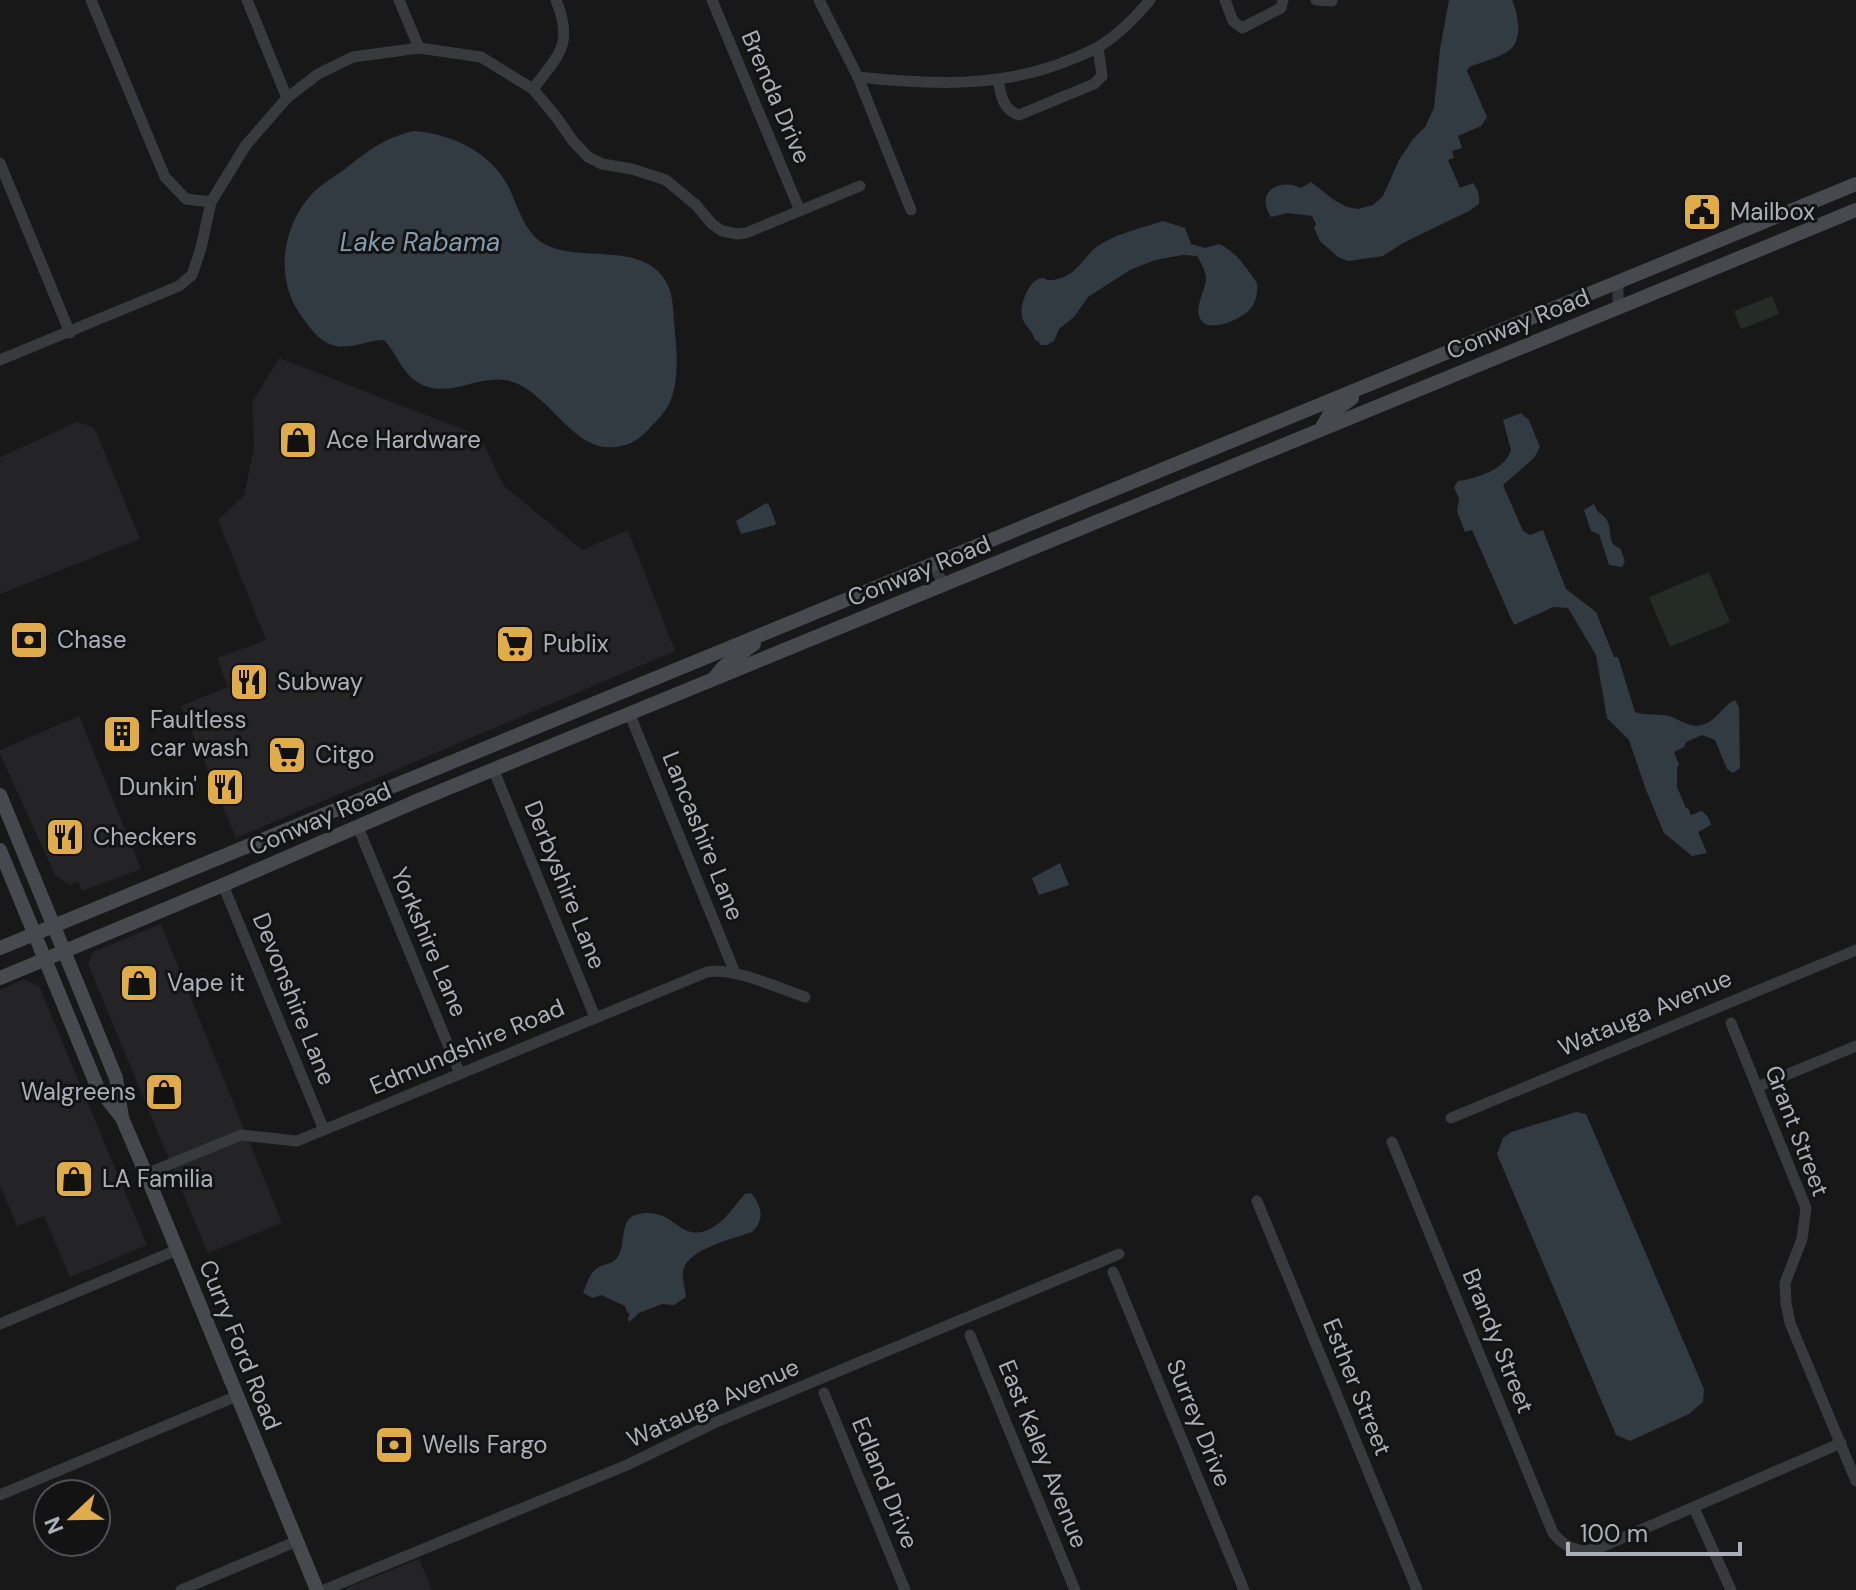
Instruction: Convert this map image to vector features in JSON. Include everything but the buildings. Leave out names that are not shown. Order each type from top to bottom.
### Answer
[{"type":"main road","name":"Conway Road","points":[[0,948],[1856,184]]},
{"type":"main road","name":"Conway Road","points":[[0,978],[419,800],[1856,210]]},
{"type":"main road","points":[[1321,429],[1337,407],[1379,380]]},
{"type":"main road","points":[[713,680],[723,667],[773,630]]},
{"type":"main road","points":[[494,771],[508,750],[531,730]]},
{"type":"main road","points":[[419,800],[464,773],[474,765],[482,750]]},
{"type":"main road","name":"Curry Ford Road","points":[[0,795],[116,1078],[122,1118],[317,1590]]},
{"type":"main road","name":"Curry Ford Road","points":[[0,850],[97,1086],[122,1118]]},
{"type":"street","points":[[91,0],[165,177],[186,199],[211,202]]},
{"type":"street","points":[[247,0],[287,98]]},
{"type":"street","points":[[399,0],[419,48]]},
{"type":"street","points":[[533,89],[557,57],[566,36],[556,0]]},
{"type":"street","name":"Brenda Drive","points":[[712,0],[800,211]]},
{"type":"street","points":[[819,0],[858,77],[911,210]]},
{"type":"street","points":[[858,77],[963,83],[998,80],[1051,68],[1098,47],[1121,30],[1150,0]]},
{"type":"street","points":[[1225,0],[1233,21],[1242,28],[1281,8],[1283,0]]},
{"type":"street","points":[[1316,0],[1332,1]]},
{"type":"street","points":[[998,80],[1002,100],[1010,112],[1019,115],[1094,84],[1102,76],[1098,47]]},
{"type":"street","points":[[0,360],[179,286],[192,275],[211,202],[246,145],[287,98],[318,74],[353,57],[419,48],[481,57],[533,89],[588,157],[602,164],[632,169],[666,180],[722,231],[746,233],[860,186]]},
{"type":"street","points":[[0,163],[70,333]]},
{"type":"street","points":[[1618,282],[1618,307]]},
{"type":"street","points":[[933,564],[944,585]]},
{"type":"street","name":"Lancashire Lane","points":[[630,715],[735,973]]},
{"type":"street","name":"Derbyshire Lane","points":[[494,771],[595,1017]]},
{"type":"street","name":"Yorkshire Lane","points":[[358,827],[460,1074]]},
{"type":"street","name":"Devonshire Lane","points":[[223,885],[324,1130]]},
{"type":"street","name":"Watauga Avenue","points":[[1451,1118],[1856,950]]},
{"type":"street","name":"Edmundshire Road","points":[[146,1174],[241,1135],[297,1141],[707,972],[735,973],[805,997]]},
{"type":"street","name":"Grant Street","points":[[1731,1023],[1806,1208],[1802,1239],[1785,1283],[1786,1303],[1790,1323],[1856,1481]]},
{"type":"street","points":[[1757,1087],[1856,1046]]},
{"type":"street","name":"Brandy Street","points":[[1392,1142],[1553,1533],[1561,1543],[1572,1549],[1591,1550],[1694,1508]]},
{"type":"street","name":"Esther Street","points":[[1257,1201],[1417,1590]]},
{"type":"street","points":[[0,1324],[177,1250]]},
{"type":"street","name":"Watauga Avenue","points":[[324,1590],[627,1465],[714,1423],[1119,1254]]},
{"type":"street","name":"Surrey Drive","points":[[1113,1272],[1244,1590]]},
{"type":"street","name":"East Kaley Avenue","points":[[970,1335],[1075,1590]]},
{"type":"street","name":"Edland Drive","points":[[824,1393],[905,1590]]},
{"type":"street","points":[[0,1495],[237,1396]]},
{"type":"street","points":[[1731,1590],[1694,1508],[1841,1443]]},
{"type":"street","points":[[181,1590],[297,1541]]},
{"type":"shaded area","points":[[1772,296],[1779,314],[1741,329],[1734,311]]},
{"type":"shaded area","points":[[279,358],[480,436],[504,486],[582,550],[628,530],[675,651],[236,838],[181,706],[228,687],[217,658],[266,640],[218,520],[244,496],[254,447],[252,403]]},
{"type":"shaded area","points":[[77,422],[94,427],[140,539],[0,594],[0,457]]},
{"type":"shaded area","points":[[1709,572],[1730,622],[1670,647],[1649,597]]},
{"type":"shaded area","points":[[79,716],[141,869],[82,891],[78,881],[70,885],[55,875],[0,754],[0,750]]},
{"type":"shaded area","points":[[161,924],[282,1223],[208,1253],[88,964],[93,952]]},
{"type":"shaded area","points":[[24,979],[39,986],[147,1245],[70,1277],[44,1216],[17,1226],[0,1185],[0,990]]},
{"type":"shaded area","points":[[419,1559],[432,1590],[346,1588]]},
{"type":"water","points":[[1449,0],[1512,0],[1517,19],[1517,38],[1511,49],[1469,67],[1467,71],[1487,117],[1481,126],[1458,136],[1462,148],[1452,151],[1454,158],[1448,160],[1460,188],[1475,185],[1479,204],[1383,256],[1348,261],[1338,257],[1320,241],[1312,216],[1287,213],[1271,217],[1267,194],[1277,186],[1301,188],[1311,182],[1334,200],[1358,209],[1373,205],[1383,196],[1399,160],[1425,127],[1434,108]]},
{"type":"water","name":"Lake Rabama","points":[[414,131],[456,141],[492,164],[502,175],[530,231],[547,245],[580,253],[635,259],[650,265],[663,277],[673,304],[676,377],[666,409],[639,438],[617,447],[593,444],[570,428],[537,396],[513,382],[500,379],[450,388],[426,386],[408,374],[384,340],[336,346],[320,338],[307,324],[292,300],[285,269],[288,237],[301,208],[319,188],[369,150]]},
{"type":"water","points":[[1163,221],[1185,228],[1191,244],[1205,248],[1219,244],[1236,255],[1257,283],[1256,299],[1248,311],[1225,324],[1209,325],[1203,322],[1198,311],[1205,273],[1197,256],[1183,255],[1155,260],[1130,270],[1088,297],[1074,317],[1059,329],[1054,341],[1040,345],[1035,340],[1022,313],[1026,294],[1035,281],[1066,276],[1105,241]]},
{"type":"water","points":[[1521,413],[1529,420],[1540,447],[1534,458],[1503,485],[1523,531],[1530,535],[1543,530],[1566,589],[1596,612],[1614,657],[1618,657],[1635,712],[1664,715],[1700,726],[1710,722],[1735,700],[1739,707],[1740,768],[1733,773],[1727,769],[1715,740],[1702,735],[1674,752],[1679,765],[1677,787],[1686,808],[1691,815],[1702,811],[1711,825],[1698,832],[1707,853],[1692,856],[1664,833],[1629,740],[1607,718],[1596,655],[1568,608],[1553,607],[1514,625],[1472,530],[1465,532],[1457,511],[1459,499],[1454,487],[1458,481],[1482,475],[1503,463],[1511,450],[1503,420]]},
{"type":"water","points":[[766,503],[775,525],[741,534],[736,521]]},
{"type":"water","points":[[1594,504],[1608,522],[1612,542],[1620,548],[1625,561],[1622,567],[1609,565],[1599,534],[1591,531],[1584,510]]},
{"type":"water","points":[[1060,863],[1069,885],[1039,895],[1032,878]]},
{"type":"water","points":[[1576,1112],[1586,1114],[1704,1389],[1703,1402],[1689,1414],[1630,1441],[1616,1435],[1497,1154],[1503,1138],[1511,1132]]},
{"type":"water","points":[[751,1193],[758,1203],[759,1223],[752,1232],[712,1246],[686,1263],[683,1281],[686,1297],[674,1305],[662,1304],[639,1313],[629,1322],[630,1314],[625,1306],[601,1295],[593,1298],[583,1293],[593,1271],[614,1261],[619,1254],[625,1227],[633,1216],[657,1214],[698,1233],[717,1225],[745,1194]]},
{"type":"place","name":"Mailbox","points":[[1702,212]]},
{"type":"place","name":"Ace Hardware","points":[[298,440]]},
{"type":"place","name":"Chase","points":[[29,640]]},
{"type":"place","name":"Publix","points":[[515,644]]},
{"type":"place","name":"Subway","points":[[249,682]]},
{"type":"place","name":"Faultless car wash","points":[[122,734]]},
{"type":"place","name":"Citgo","points":[[287,755]]},
{"type":"place","name":"Dunkin'","points":[[225,787]]},
{"type":"place","name":"Checkers","points":[[65,837]]},
{"type":"place","name":"Vape it","points":[[139,983]]},
{"type":"place","name":"Walgreens","points":[[164,1092]]},
{"type":"place","name":"LA Familia","points":[[74,1179]]},
{"type":"place","name":"Wells Fargo","points":[[394,1445]]}]
